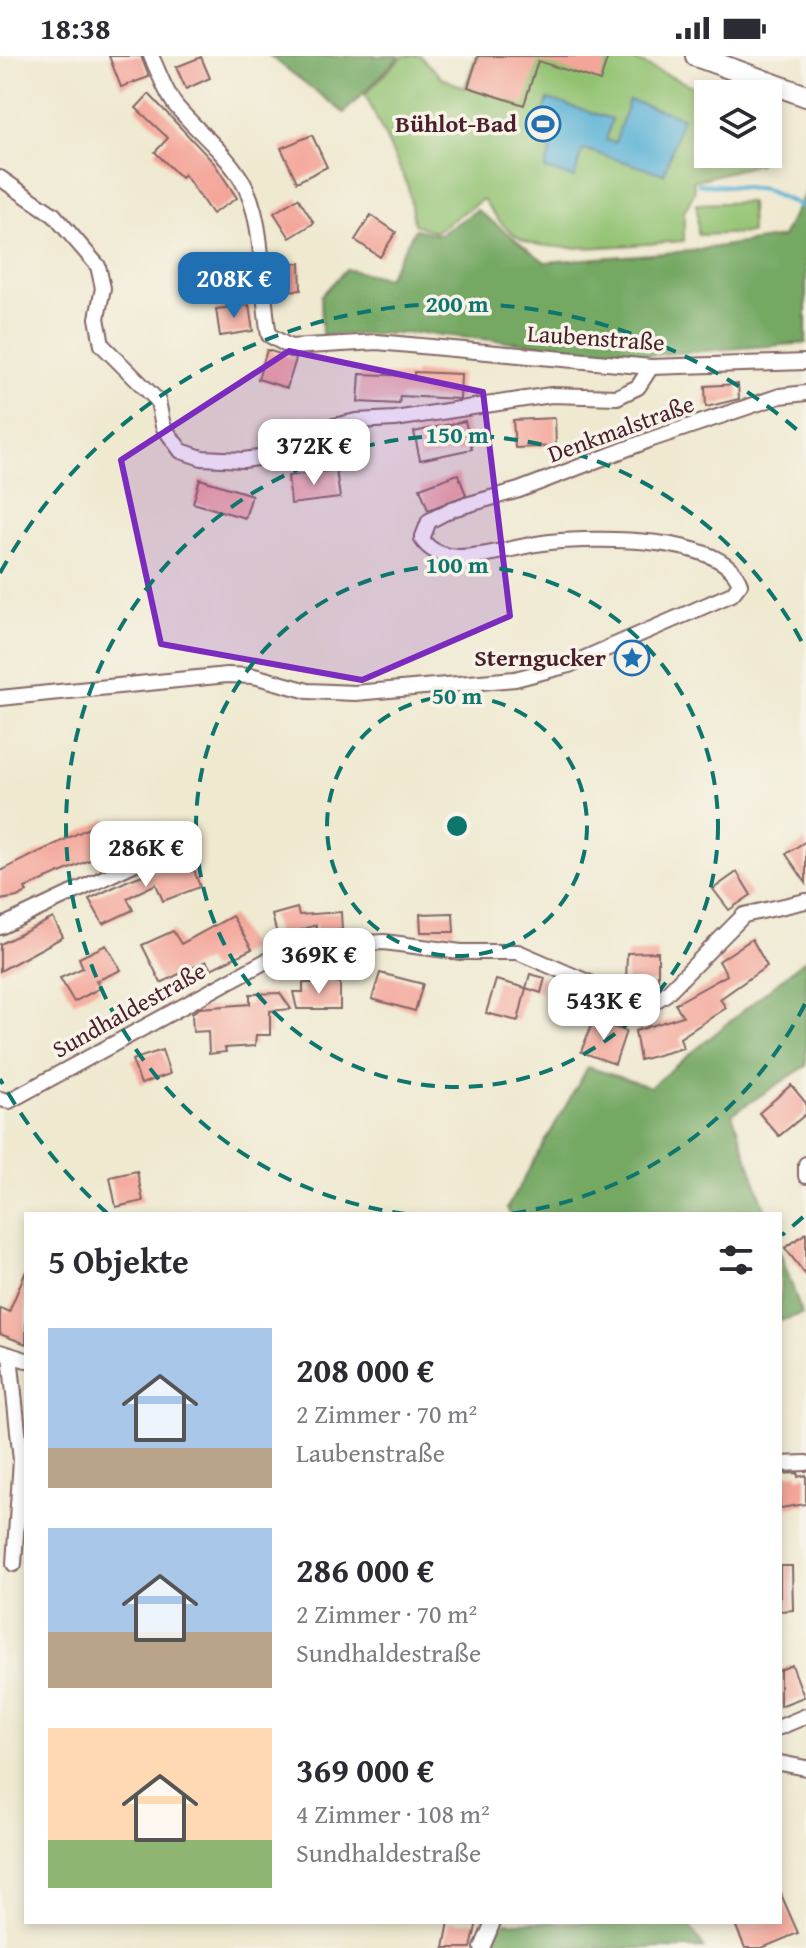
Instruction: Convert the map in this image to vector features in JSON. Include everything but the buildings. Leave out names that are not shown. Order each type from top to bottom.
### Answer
[{"type":"main road","points":[[696,56],[806,96]]},
{"type":"street","name":"Laubenstraße","points":[[151,56],[174,104],[218,148],[242,181],[258,220],[261,293],[269,335],[290,347],[377,342],[651,367],[806,362]]},
{"type":"street","points":[[0,178],[54,215],[98,266],[103,288],[97,318],[102,345],[158,401],[163,426],[181,451],[202,458],[243,460],[273,456],[330,427],[356,421],[395,419],[551,395],[617,397],[638,387],[651,367]]},
{"type":"street","name":"Denkmalstraße","points":[[0,698],[107,690],[227,675],[254,676],[308,691],[355,693],[515,679],[569,665],[732,594],[740,584],[736,572],[718,559],[680,547],[640,541],[550,542],[460,557],[442,555],[427,548],[422,539],[429,521],[452,509],[519,490],[652,439],[780,396],[806,393]]},
{"type":"street","points":[[0,927],[176,844]]},
{"type":"street","name":"Sundhaldestraße","points":[[0,1099],[9,1101],[266,961],[304,950],[384,942],[461,952],[518,952],[634,1002],[652,1003],[666,994],[744,915],[806,901]]},
{"type":"street","points":[[806,1164],[806,1176]]},
{"type":"street","points":[[5,1354],[21,1460],[14,1564]]},
{"type":"street","points":[[782,1464],[806,1463]]},
{"type":"street","points":[[782,1726],[806,1716]]},
{"type":"street","points":[[782,1763],[806,1768]]},
{"type":"street","points":[[482,1948],[492,1924]]},
{"type":"highlighted area","points":[[289,351],[483,392],[510,616],[362,680],[161,644],[121,460]]},
{"type":"green space","points":[[270,56],[399,56],[399,57],[344,113]]},
{"type":"green space","name":"Bühlot-Bad","points":[[403,56],[420,56],[442,78],[465,88],[476,56],[625,56],[694,87],[694,168],[743,168],[693,181],[695,191],[684,212],[684,241],[576,248],[535,244],[509,231],[483,199],[435,232],[414,224],[408,186],[365,94]]},
{"type":"green space","points":[[806,191],[806,343],[652,355],[419,333],[322,335],[321,296],[346,269],[387,278],[415,229],[439,235],[477,210],[545,262],[690,251],[782,237]]},
{"type":"green space","points":[[750,202],[751,233],[698,235],[697,204]]},
{"type":"green space","points":[[806,959],[806,1066],[732,1114],[766,1212],[509,1212],[507,1208],[588,1067],[650,1087]]},
{"type":"green space","points":[[782,1257],[802,1314],[782,1320]]},
{"type":"green space","points":[[504,1924],[688,1924],[704,1948],[486,1948]]},
{"type":"water","points":[[548,99],[612,119],[606,140],[615,143],[629,100],[682,117],[664,174],[583,149],[574,178],[545,169],[554,140],[537,134]]},
{"type":"waterway","points":[[699,184],[762,189],[806,208]]},
{"type":"place","name":"Bühlot-Bad","points":[[543,124]]},
{"type":"place","name":"Sterngucker","points":[[632,658]]}]
